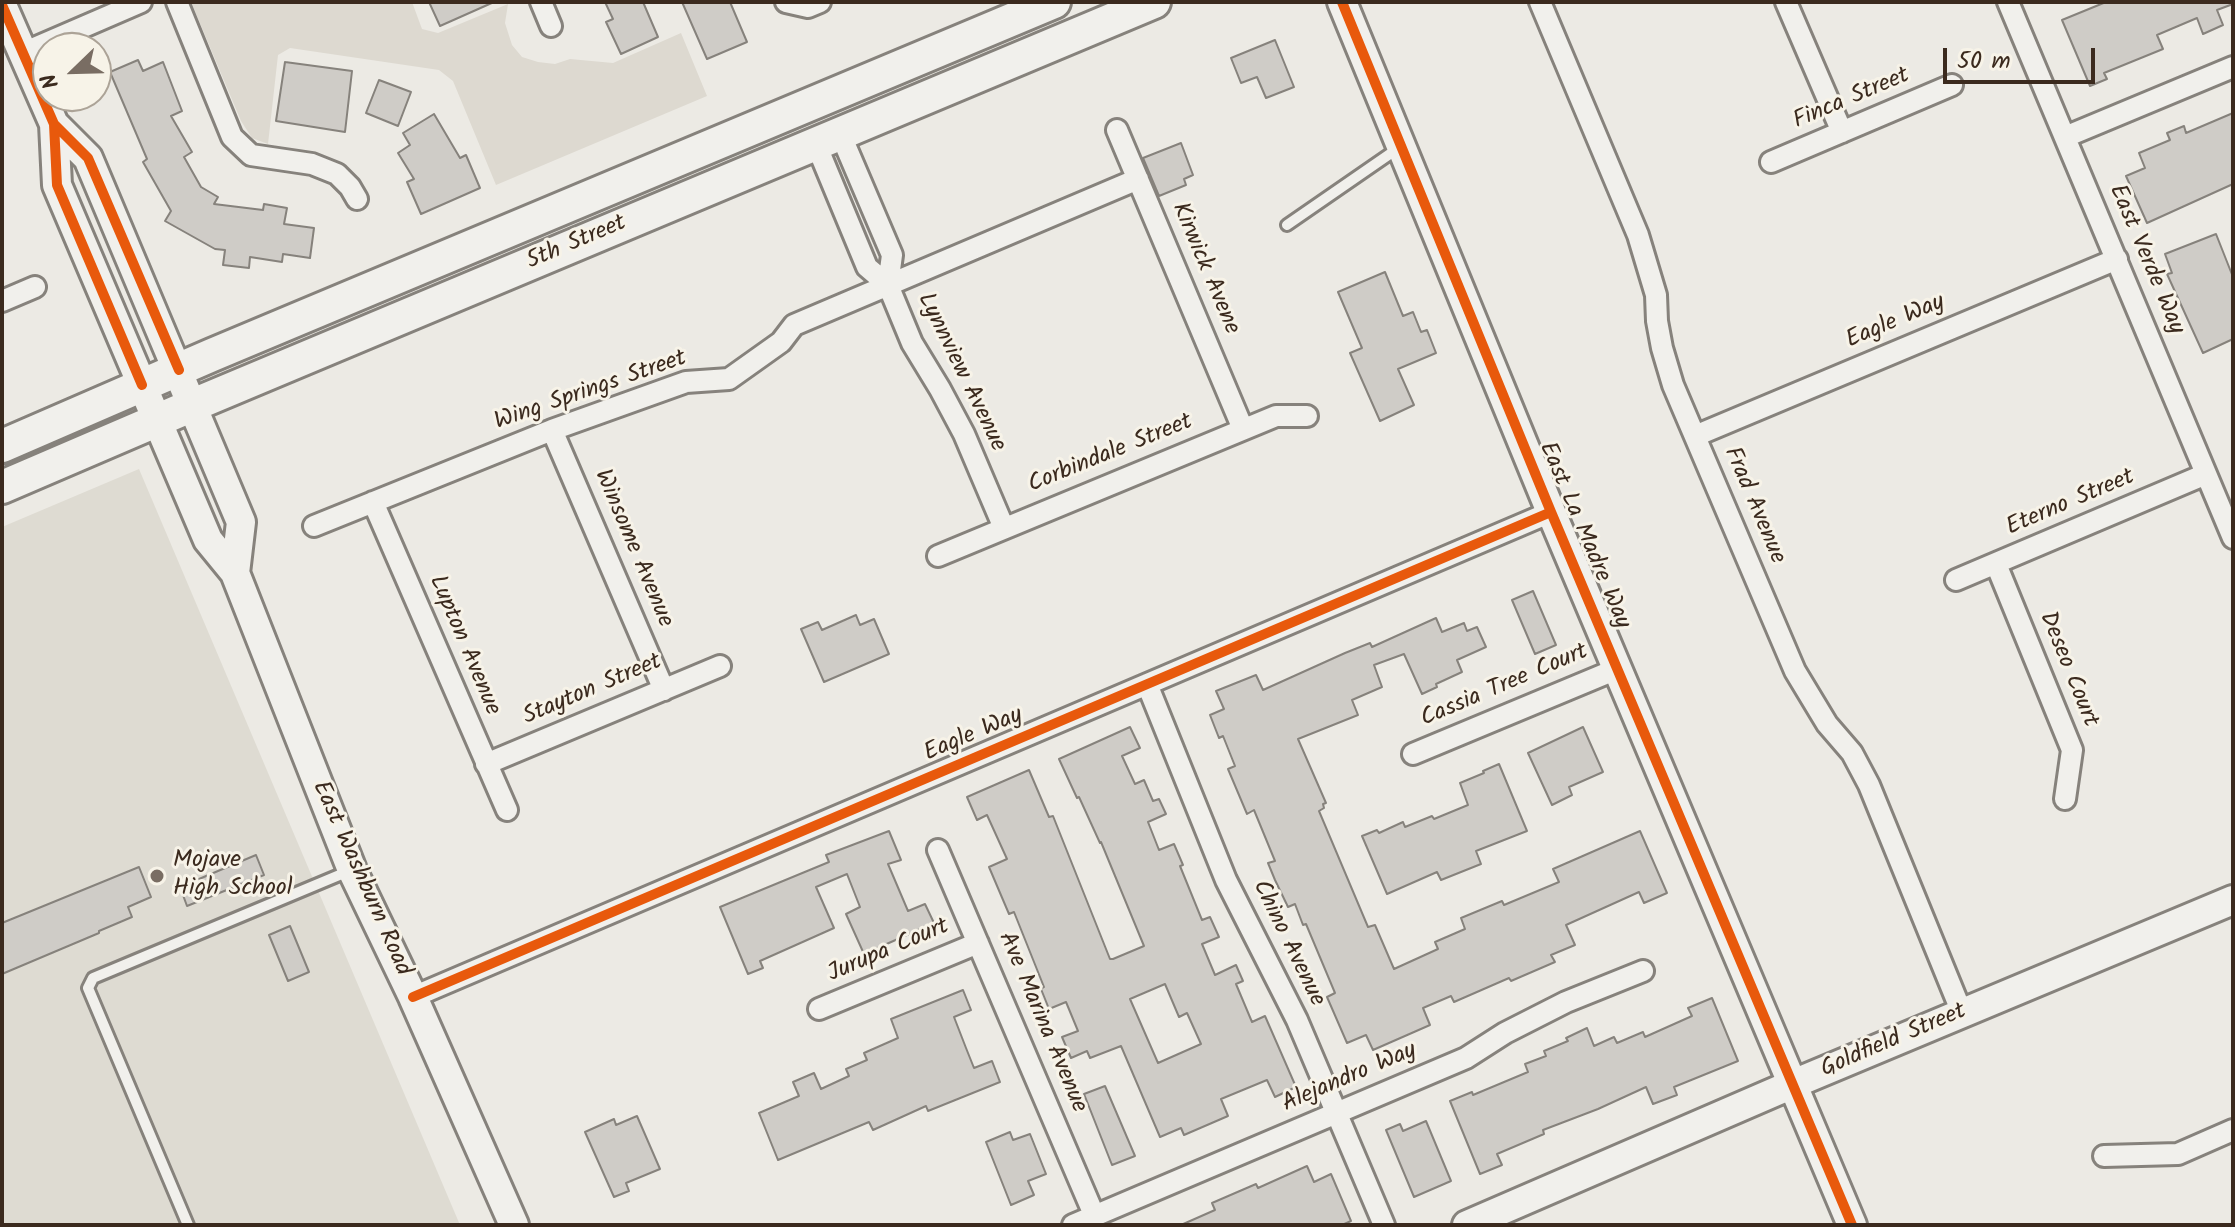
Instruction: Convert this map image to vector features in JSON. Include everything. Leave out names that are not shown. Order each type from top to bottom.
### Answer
[{"type":"main road","name":"5th Street","points":[[2,446],[1054,2]]},
{"type":"main road","name":"5th Street","points":[[2,487],[1154,2]]},
{"type":"street","points":[[23,53],[141,2]]},
{"type":"street","points":[[177,2],[232,137],[251,155],[312,164],[337,174],[357,199]]},
{"type":"street","points":[[541,2],[551,26]]},
{"type":"street","points":[[788,3],[808,7],[820,2]]},
{"type":"street","name":"East La Madre Way","points":[[1342,2],[1551,512],[1852,1225]]},
{"type":"street","name":"Frad Avenue","points":[[1540,2],[1638,235],[1656,295],[1662,348],[1673,385],[1795,671],[1827,724],[1852,753],[1869,785],[1962,1013]]},
{"type":"street","points":[[1786,2],[1842,132]]},
{"type":"street","name":"East Verde Way","points":[[2008,2],[2233,538]]},
{"type":"street","name":"East Washburn Road","points":[[2,5],[54,124],[57,185],[208,540],[235,573],[352,870],[413,997],[514,1225]]},
{"type":"street","points":[[2065,137],[2233,67]]},
{"type":"street","name":"Finca Street","points":[[1771,162],[1952,85]]},
{"type":"street","name":"East Washburn Road","points":[[54,124],[88,158],[241,522],[235,573]]},
{"type":"street","name":"Kirwick Avene","points":[[1117,130],[1243,429]]},
{"type":"street","name":"Lynnview Avenue","points":[[828,138],[880,227],[892,255],[888,285]]},
{"type":"street","name":"Lynnview Avenue","points":[[828,138],[855,237],[867,267],[888,285],[912,343],[964,434],[1004,528]]},
{"type":"street","name":"Wing Springs Street","points":[[314,526],[552,430],[686,382],[729,379],[781,342],[794,325],[1138,179]]},
{"type":"street","name":"Eagle Way","points":[[1695,436],[2117,259]]},
{"type":"street","points":[[2,301],[35,287]]},
{"type":"street","name":"Corbindale Street","points":[[938,556],[1276,416],[1307,416]]},
{"type":"street","name":"Winsome Avenue","points":[[552,430],[664,690]]},
{"type":"street","name":"Eterno Street","points":[[1956,580],[2206,474]]},
{"type":"street","name":"Lupton Avenue","points":[[373,502],[507,810]]},
{"type":"street","name":"Eagle Way","points":[[413,997],[1551,512]]},
{"type":"street","name":"Deseo Court","points":[[1996,564],[2072,750],[2065,799]]},
{"type":"street","name":"Stayton Street","points":[[486,764],[720,666]]},
{"type":"street","name":"Cassia Tree Court","points":[[1413,754],[1617,669]]},
{"type":"street","name":"Chino Avenue","points":[[1147,684],[1226,880],[1297,1020],[1384,1225]]},
{"type":"street","name":"Ave Marina Avenue","points":[[938,850],[1095,1217]]},
{"type":"street","name":"Goldfield Street","points":[[1467,1225],[1793,1084],[2233,900]]},
{"type":"street","name":"Jurupa Court","points":[[819,1009],[978,943]]},
{"type":"street","name":"Alejandro Way","points":[[1073,1225],[1466,1058],[1505,1033],[1566,1002],[1643,971]]},
{"type":"street","points":[[2104,1156],[2178,1154],[2233,1130]]},
{"type":"lane","points":[[1287,225],[1401,146]]},
{"type":"lane","points":[[855,237],[880,227]]},
{"type":"lane","points":[[188,1225],[88,988],[93,978],[352,870]]},
{"type":"shaded area","points":[[191,2],[412,2],[422,29],[438,33],[508,4],[505,23],[512,45],[522,57],[555,64],[570,59],[613,63],[681,33],[707,96],[496,185],[453,81],[439,70],[290,48],[278,55],[268,144],[252,138],[241,121]]},
{"type":"shaded area","name":"Mojave High School","points":[[139,469],[460,1225],[2,1225],[2,527]]},
{"type":"building","points":[[429,2],[494,2],[440,26]]},
{"type":"building","points":[[605,2],[643,2],[658,37],[621,54],[606,22],[613,19]]},
{"type":"building","points":[[682,2],[730,2],[747,42],[707,59]]},
{"type":"building","points":[[2106,2],[2233,4],[2217,10],[2223,25],[2203,34],[2197,18],[2157,35],[2163,49],[2104,73],[2107,79],[2090,86],[2062,20]]},
{"type":"building","points":[[1275,40],[1294,87],[1266,98],[1257,77],[1241,83],[1231,58]]},
{"type":"building","points":[[138,60],[143,71],[163,62],[182,111],[171,116],[192,152],[184,157],[201,187],[218,197],[214,204],[263,210],[264,204],[287,208],[284,224],[314,228],[310,258],[283,254],[282,262],[250,257],[249,268],[223,265],[225,250],[215,249],[165,221],[171,211],[143,162],[147,159],[112,71]]},
{"type":"building","points":[[285,62],[352,71],[345,132],[276,121]]},
{"type":"building","points":[[379,80],[411,92],[398,126],[366,113]]},
{"type":"building","points":[[2233,113],[2233,184],[2147,223],[2126,176],[2145,168],[2139,153],[2170,140],[2167,133],[2184,126],[2186,133]]},
{"type":"building","points":[[434,114],[460,158],[466,155],[480,188],[421,214],[407,182],[414,179],[398,153],[410,145],[403,133]]},
{"type":"building","points":[[1181,143],[1193,175],[1184,179],[1186,185],[1159,196],[1143,158]]},
{"type":"building","points":[[2216,234],[2233,277],[2233,339],[2203,353],[2167,274],[2172,273],[2165,254]]},
{"type":"building","points":[[1385,272],[1403,316],[1413,312],[1421,332],[1427,330],[1436,353],[1398,369],[1414,405],[1380,421],[1350,353],[1362,348],[1338,292]]},
{"type":"building","points":[[1533,591],[1556,645],[1535,654],[1512,600]]},
{"type":"building","points":[[856,615],[860,625],[874,619],[889,654],[824,682],[801,629],[818,622],[822,630]]},
{"type":"building","points":[[1436,618],[1442,632],[1464,623],[1467,631],[1477,627],[1486,647],[1457,660],[1462,672],[1422,694],[1404,654],[1374,665],[1382,687],[1352,700],[1358,715],[1298,739],[1326,803],[1319,811],[1368,927],[1375,925],[1394,969],[1438,949],[1435,942],[1465,929],[1461,918],[1502,901],[1504,905],[1559,882],[1553,869],[1640,831],[1667,893],[1644,903],[1639,892],[1566,925],[1575,945],[1551,955],[1555,962],[1454,1002],[1451,996],[1423,1008],[1430,1025],[1373,1050],[1366,1035],[1347,1043],[1327,997],[1335,993],[1306,924],[1303,925],[1295,904],[1288,907],[1275,880],[1268,863],[1275,861],[1254,810],[1247,814],[1228,769],[1235,766],[1223,736],[1219,738],[1210,715],[1224,709],[1216,691],[1256,675],[1263,690],[1345,653],[1370,643],[1372,647]]},
{"type":"building","points":[[1130,727],[1140,748],[1122,756],[1135,784],[1144,780],[1153,801],[1159,799],[1166,814],[1148,822],[1159,850],[1174,844],[1202,920],[1210,917],[1219,937],[1202,944],[1215,975],[1236,965],[1243,981],[1236,984],[1252,1022],[1265,1016],[1296,1087],[1275,1097],[1267,1080],[1221,1099],[1228,1116],[1184,1135],[1181,1128],[1160,1137],[1121,1046],[1090,1058],[1087,1051],[1071,1058],[1062,1037],[1078,1031],[1066,1002],[1049,1009],[1041,989],[1044,987],[1014,912],[1009,914],[989,867],[1007,859],[987,815],[977,820],[967,797],[1029,770],[1049,817],[1053,816],[1110,959],[1113,959],[1144,946],[1101,842],[1059,759]],"holes":[[[1165,984],[1179,1017],[1187,1013],[1201,1044],[1158,1063],[1130,999]]]},
{"type":"building","points":[[1583,727],[1603,772],[1569,787],[1572,795],[1552,805],[1528,753]]},
{"type":"building","points":[[1499,764],[1527,831],[1476,851],[1481,864],[1441,880],[1437,872],[1387,894],[1362,836],[1377,830],[1379,833],[1403,822],[1405,827],[1432,816],[1434,819],[1468,805],[1460,783]]},
{"type":"building","points":[[889,831],[901,860],[888,864],[908,911],[925,904],[934,923],[864,954],[846,914],[860,907],[847,874],[816,887],[834,928],[760,961],[763,968],[748,974],[720,907],[829,862],[826,855]]},
{"type":"building","points":[[256,855],[264,875],[187,906],[180,887]]},
{"type":"building","points":[[139,867],[151,897],[128,907],[132,917],[2,974],[2,923]]},
{"type":"building","points":[[290,926],[309,972],[288,981],[269,935]]},
{"type":"building","points":[[963,990],[971,1010],[954,1017],[974,1068],[992,1061],[1000,1082],[928,1111],[926,1106],[873,1130],[869,1122],[778,1160],[759,1113],[799,1096],[793,1082],[814,1073],[821,1089],[849,1076],[846,1069],[867,1060],[864,1053],[898,1038],[891,1019]]},
{"type":"building","points":[[1712,998],[1738,1061],[1674,1087],[1677,1095],[1653,1104],[1646,1087],[1543,1130],[1544,1134],[1497,1154],[1502,1165],[1480,1174],[1450,1101],[1528,1072],[1525,1064],[1546,1056],[1544,1051],[1568,1041],[1566,1038],[1587,1028],[1594,1046],[1614,1037],[1617,1043],[1643,1032],[1645,1037],[1692,1016],[1688,1008]]},
{"type":"building","points":[[1105,1086],[1135,1156],[1112,1165],[1084,1094]]},
{"type":"building","points":[[637,1116],[660,1169],[626,1183],[629,1191],[614,1197],[585,1132],[614,1119],[616,1125]]},
{"type":"building","points":[[1426,1121],[1451,1181],[1414,1197],[1386,1130],[1400,1124],[1403,1131]]},
{"type":"building","points":[[1010,1132],[1013,1140],[1030,1134],[1046,1174],[1028,1181],[1034,1195],[1011,1205],[986,1142]]},
{"type":"building","points":[[1307,1166],[1314,1182],[1331,1174],[1351,1221],[1342,1225],[1181,1225],[1215,1210],[1212,1203],[1256,1184],[1258,1188]]},
{"type":"cycle path","points":[[1342,2],[1551,512],[1852,1225]]},
{"type":"cycle path","points":[[2,5],[54,124],[57,185],[142,385]]},
{"type":"cycle path","points":[[54,124],[88,158],[179,370]]},
{"type":"cycle path","points":[[413,997],[1551,512]]},
{"type":"place","name":"Mojave High School","points":[[157,876]]}]
